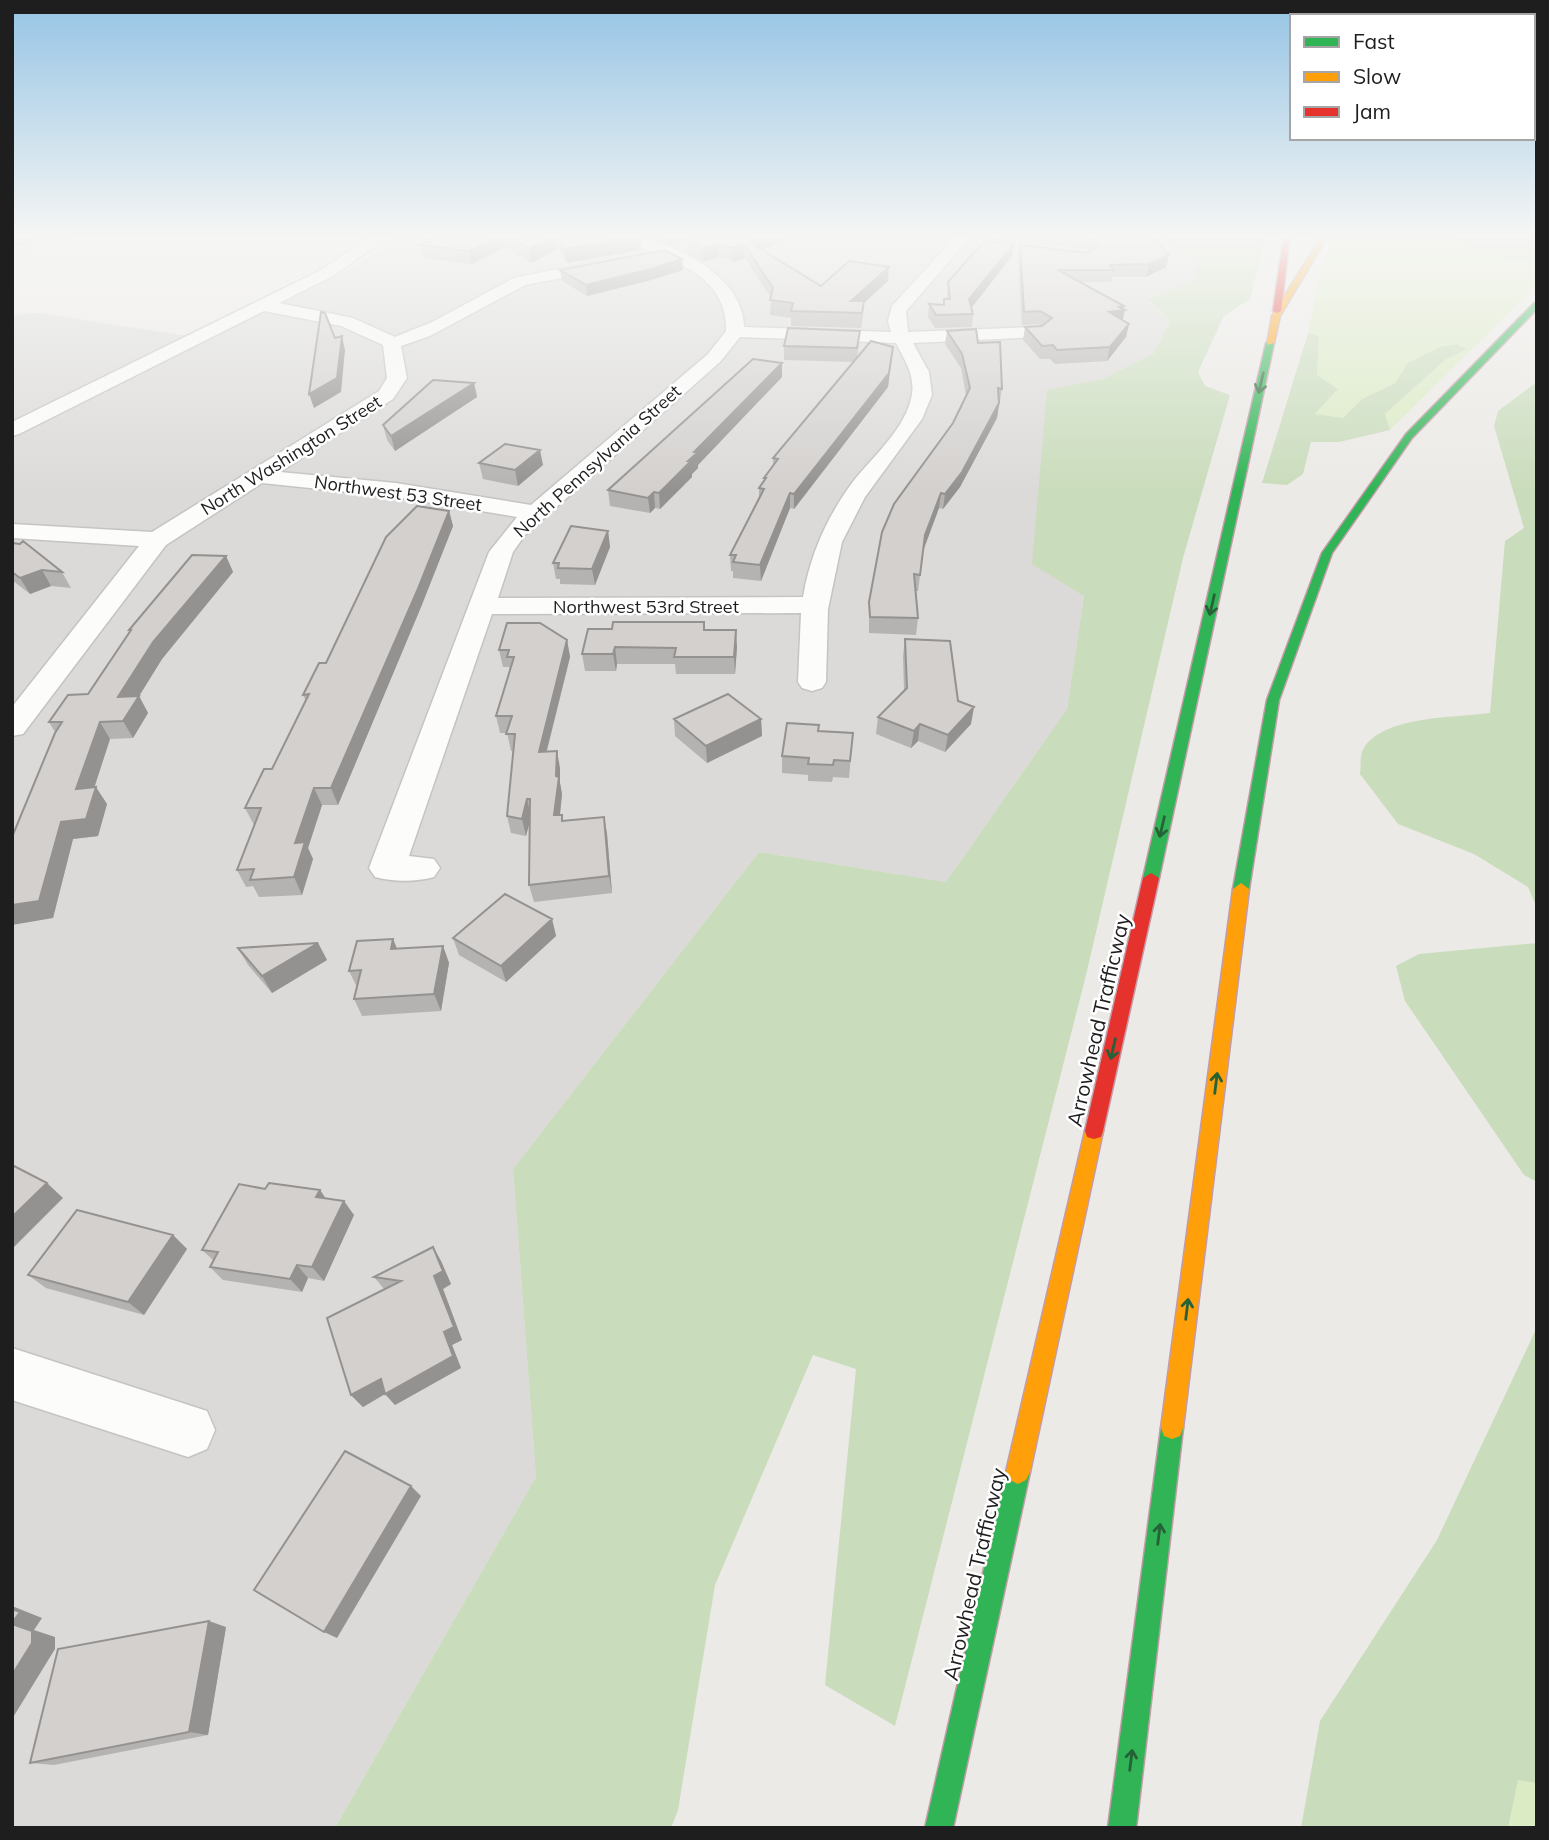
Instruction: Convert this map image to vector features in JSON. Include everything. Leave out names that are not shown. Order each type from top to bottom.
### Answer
[{"type":"highway","name":"Arrowhead Trafficway","points":[[939,1828],[1275,320]]},
{"type":"highway","points":[[1122,1828],[1239,898],[1273,700],[1327,553],[1409,436],[1522,320]]},
{"type":"street","points":[[12,430],[231,320]]},
{"type":"street","points":[[331,320],[380,333],[392,343],[420,337],[449,320]]},
{"type":"street","points":[[735,320],[735,331],[902,338],[1038,332]]},
{"type":"street","points":[[812,682],[813,605],[827,549],[839,522],[916,412],[922,395],[923,380],[918,364],[902,338],[896,325],[897,320]]},
{"type":"street","name":"North Pennsylvania Street","points":[[422,868],[387,869],[500,552],[516,530],[714,358],[735,331]]},
{"type":"street","name":"North Washington Street","points":[[12,727],[157,540],[386,395],[393,386],[398,370],[392,343]]},
{"type":"street","name":"Northwest 53 Street","points":[[258,475],[396,490],[538,513]]},
{"type":"street","points":[[12,531],[157,540]]},
{"type":"street","name":"Northwest 53rd Street","points":[[480,606],[813,605]]},
{"type":"street","points":[[12,1374],[188,1430]]},
{"type":"shaded area","points":[[12,320],[83,320],[188,336],[12,422]]},
{"type":"shaded area","points":[[242,320],[1170,321],[1154,353],[1103,379],[1047,391],[1084,596],[1067,709],[946,882],[759,852],[513,1169],[536,1477],[335,1828],[12,1828],[12,436]]},
{"type":"green space","points":[[1222,320],[1198,372],[1205,386],[1230,395],[1183,558],[1086,975],[895,1726],[825,1685],[856,1369],[813,1355],[715,1585],[678,1810],[671,1828],[335,1828],[536,1477],[513,1169],[759,852],[946,882],[1067,709],[1084,596],[1032,564],[1047,390],[1103,379],[1154,353],[1170,321]]},
{"type":"green space","points":[[1311,320],[1502,320],[1390,430],[1385,414],[1445,360],[1466,349],[1456,344],[1440,347],[1408,363],[1395,383],[1362,399],[1343,418],[1315,414],[1338,389],[1317,375],[1319,336],[1308,333]]},
{"type":"green space","points":[[1308,333],[1319,336],[1317,375],[1338,389],[1315,414],[1343,418],[1362,399],[1395,383],[1408,363],[1440,347],[1456,344],[1467,349],[1445,360],[1385,414],[1390,430],[1339,442],[1311,442],[1303,474],[1287,485],[1262,483]]},
{"type":"green space","points":[[1537,382],[1537,908],[1528,887],[1474,854],[1398,824],[1360,774],[1362,752],[1371,740],[1384,731],[1419,721],[1490,713],[1505,541],[1524,528],[1494,426],[1498,411]]},
{"type":"green space","points":[[1537,943],[1537,1182],[1524,1175],[1405,1001],[1396,966],[1419,954]]},
{"type":"green space","points":[[1537,1327],[1537,1783],[1518,1780],[1508,1828],[1301,1828],[1320,1721],[1437,1540]]},
{"type":"green space","points":[[1518,1779],[1537,1783],[1537,1828],[1508,1828]]},
{"type":"building","points":[[320,320],[328,320],[335,338],[342,336],[337,378],[309,394]]},
{"type":"building","points":[[1050,320],[1122,320],[1129,324],[1110,347],[1057,350],[1053,345],[1042,346],[1025,327],[1042,326]]},
{"type":"building","points":[[788,328],[860,331],[857,348],[784,346]]},
{"type":"building","points":[[976,329],[978,343],[1000,342],[1002,389],[998,388],[999,403],[962,472],[945,494],[941,493],[925,535],[920,575],[914,574],[918,618],[870,617],[869,602],[882,532],[894,504],[953,423],[970,388],[962,354],[947,331]]},
{"type":"building","points":[[871,341],[893,347],[889,373],[794,494],[790,493],[760,565],[733,562],[736,555],[730,555],[764,489],[759,488],[764,478],[778,459],[773,458]]},
{"type":"building","points":[[753,359],[782,363],[694,452],[697,453],[688,461],[691,461],[659,493],[654,492],[648,498],[608,490]]},
{"type":"building","points":[[433,380],[474,383],[391,436],[383,425]]},
{"type":"building","points":[[505,444],[540,450],[515,470],[479,463]]},
{"type":"building","points":[[417,506],[449,511],[331,788],[314,788],[295,843],[305,842],[294,877],[250,880],[254,869],[237,870],[261,808],[245,808],[264,769],[272,769],[309,694],[303,695],[319,663],[326,663],[386,537]]},
{"type":"building","points":[[571,526],[608,531],[592,569],[558,568],[559,563],[553,563]]},
{"type":"building","points":[[23,541],[62,572],[42,570],[20,578],[12,572],[12,543],[20,544]]},
{"type":"building","points":[[192,555],[226,556],[153,642],[118,697],[139,696],[123,721],[100,722],[76,789],[96,787],[86,819],[61,822],[39,901],[12,905],[12,837],[62,722],[49,722],[68,695],[88,694],[129,630]]},
{"type":"building","points":[[613,622],[704,622],[704,630],[736,630],[734,657],[674,657],[676,648],[615,647],[613,654],[582,654],[588,629],[612,629]]},
{"type":"building","points":[[507,623],[540,623],[567,640],[539,752],[557,751],[556,776],[559,777],[554,815],[562,815],[562,821],[604,817],[609,876],[529,885],[530,799],[527,799],[522,819],[507,816],[515,734],[506,734],[512,716],[496,716],[514,657],[507,657],[509,650],[499,650]]},
{"type":"building","points":[[905,639],[950,641],[958,701],[974,707],[948,735],[920,724],[914,731],[878,717],[907,688]]},
{"type":"building","points":[[728,694],[761,719],[706,746],[674,719]]},
{"type":"building","points":[[787,723],[819,725],[818,731],[853,733],[850,761],[834,760],[833,765],[808,764],[809,758],[782,756]]},
{"type":"building","points":[[505,894],[552,919],[501,966],[453,938]]},
{"type":"building","points":[[393,939],[391,949],[443,946],[434,994],[354,999],[361,970],[349,971],[357,941]]},
{"type":"building","points":[[318,943],[262,976],[238,948]]},
{"type":"building","points":[[12,1165],[47,1183],[12,1217]]},
{"type":"building","points":[[269,1183],[320,1190],[316,1197],[344,1201],[312,1267],[297,1265],[290,1279],[210,1267],[218,1252],[202,1250],[239,1184],[265,1189]]},
{"type":"building","points":[[77,1210],[173,1235],[128,1302],[28,1275]]},
{"type":"building","points":[[433,1247],[443,1271],[434,1276],[454,1327],[444,1332],[453,1356],[385,1394],[381,1379],[351,1395],[327,1318],[401,1281],[374,1277]]},
{"type":"building","points":[[345,1451],[411,1486],[324,1632],[254,1590]]},
{"type":"building","points":[[12,1609],[20,1612],[12,1623]]},
{"type":"building","points":[[209,1621],[189,1732],[30,1763],[58,1649]]},
{"type":"building","points":[[12,1624],[32,1631],[32,1643],[12,1675]]},
{"type":"traffic: fast","points":[[1241,889],[1273,700],[1327,553],[1409,436],[1522,320]]},
{"type":"traffic: fast","points":[[1151,878],[1270,343]]},
{"type":"traffic: fast","points":[[1122,1828],[1172,1428]]},
{"type":"traffic: fast","points":[[939,1828],[1018,1472]]},
{"type":"traffic: slow","points":[[1270,343],[1275,320]]},
{"type":"traffic: slow","points":[[1172,1428],[1241,889]]},
{"type":"traffic: slow","points":[[1018,1472],[1094,1131]]},
{"type":"traffic: jam","points":[[1094,1131],[1151,878]]}]
